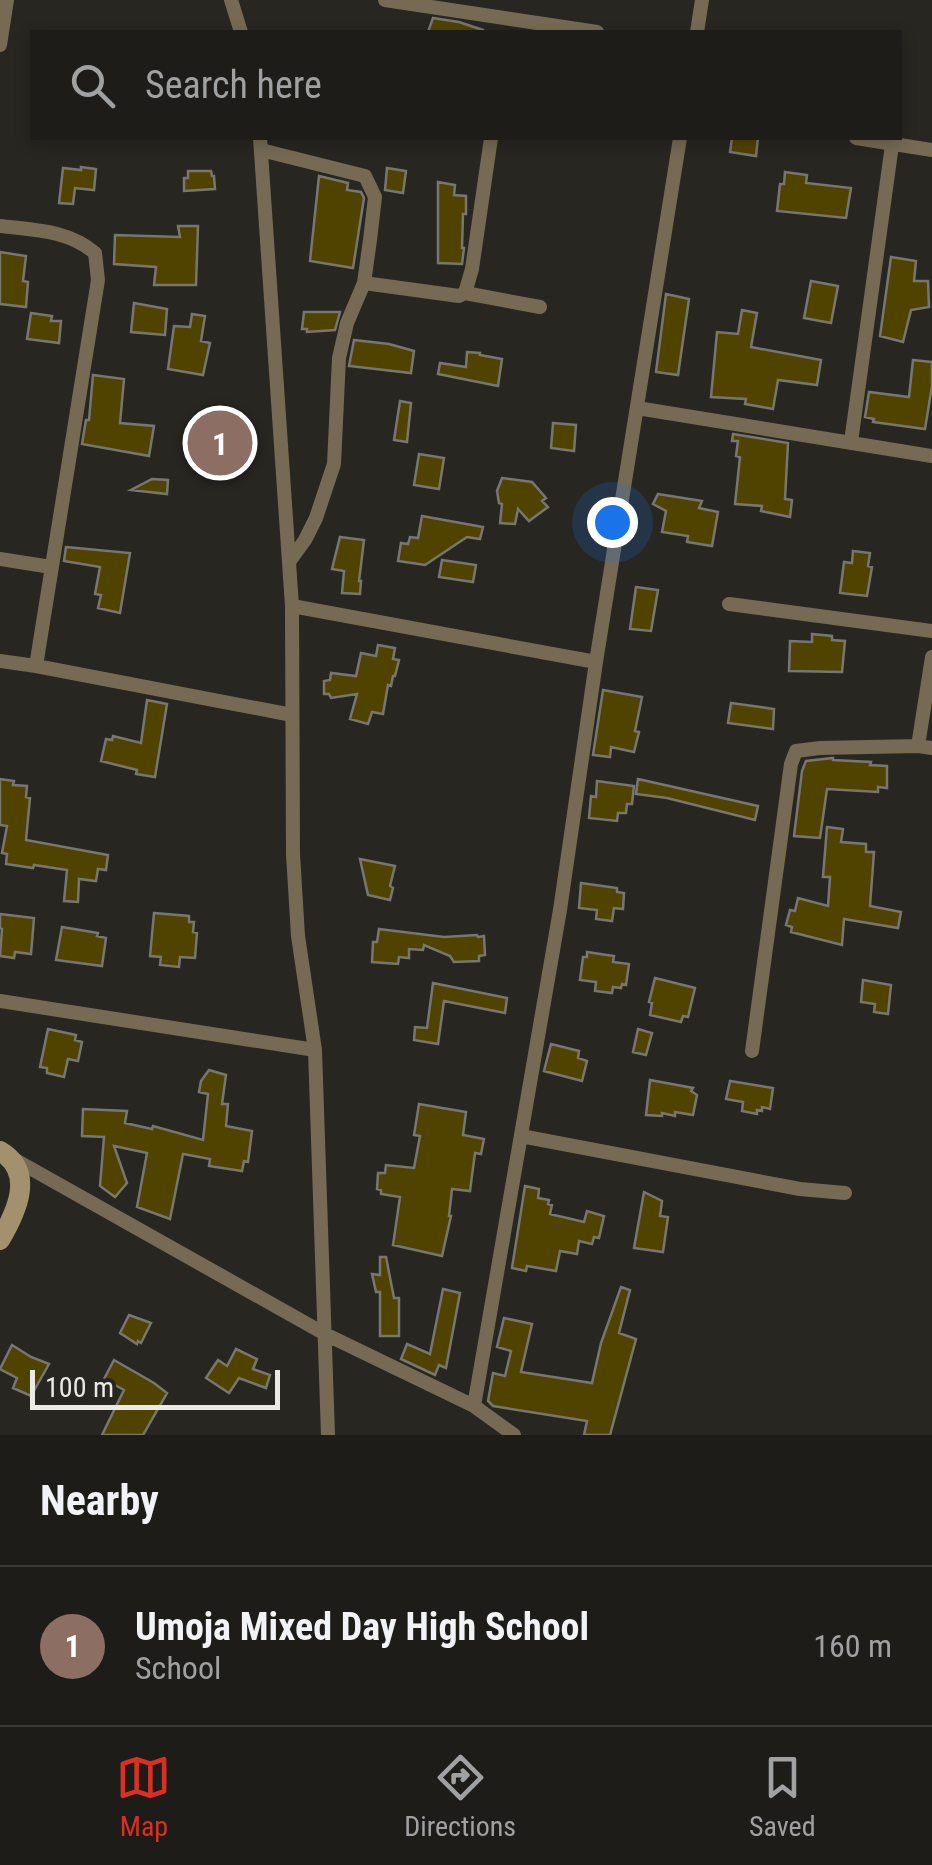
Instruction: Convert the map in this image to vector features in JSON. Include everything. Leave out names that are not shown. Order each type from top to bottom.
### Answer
[{"type":"street","points":[[0,45],[7,0]]},
{"type":"street","points":[[231,0],[240,30]]},
{"type":"street","points":[[386,0],[507,26],[567,30]]},
{"type":"street","points":[[697,30],[702,0]]},
{"type":"street","points":[[364,283],[460,296],[465,292],[472,269],[491,140]]},
{"type":"street","points":[[474,1406],[560,910],[680,140]]},
{"type":"street","points":[[866,140],[932,150]]},
{"type":"street","points":[[289,562],[316,518],[334,464],[339,358],[347,323],[364,283],[374,197],[364,176],[261,144],[289,562],[292,606],[294,854],[298,936],[315,1050],[328,1435]]},
{"type":"street","points":[[851,442],[892,145]]},
{"type":"street","points":[[0,226],[60,234],[83,243],[95,254],[98,280],[36,666]]},
{"type":"street","points":[[465,292],[540,307]]},
{"type":"street","points":[[638,408],[932,456]]},
{"type":"street","points":[[0,559],[51,568]]},
{"type":"street","points":[[729,604],[932,631]]},
{"type":"street","points":[[292,606],[596,662]]},
{"type":"street","points":[[752,1051],[791,764],[796,751],[925,747],[932,657]]},
{"type":"street","points":[[0,662],[292,715]]},
{"type":"street","points":[[0,1000],[315,1050]]},
{"type":"street","points":[[521,1136],[800,1189],[844,1192]]},
{"type":"street","points":[[5,1154],[325,1334],[474,1406],[514,1435]]},
{"type":"street","points":[[0,1240],[20,1200],[21,1180],[5,1154]]},
{"type":"building","points":[[433,18],[483,30],[429,30]]},
{"type":"building","points":[[732,140],[758,140],[756,156],[730,152]]},
{"type":"building","points":[[63,168],[96,169],[94,190],[75,188],[73,204],[59,203]]},
{"type":"building","points":[[387,168],[406,171],[403,193],[385,190]]},
{"type":"building","points":[[188,171],[211,171],[215,189],[184,191]]},
{"type":"building","points":[[785,172],[807,175],[806,183],[851,188],[846,218],[777,211]]},
{"type":"building","points":[[319,176],[348,183],[347,190],[361,192],[364,198],[353,268],[310,261]]},
{"type":"building","points":[[438,182],[455,185],[454,195],[466,196],[462,264],[438,263]]},
{"type":"building","points":[[178,226],[198,226],[196,285],[154,285],[156,267],[114,264],[115,235],[180,237]]},
{"type":"building","points":[[0,252],[26,256],[26,307],[0,304]]},
{"type":"building","points":[[891,257],[916,261],[914,281],[928,281],[929,307],[911,310],[903,342],[880,336]]},
{"type":"building","points":[[811,281],[838,286],[831,323],[804,318]]},
{"type":"building","points":[[666,294],[689,299],[678,375],[656,372]]},
{"type":"building","points":[[134,303],[167,309],[165,335],[131,332]]},
{"type":"building","points":[[742,310],[757,313],[751,347],[821,360],[817,385],[778,380],[773,409],[745,404],[746,399],[711,397],[717,332],[738,334]]},
{"type":"building","points":[[304,312],[340,312],[335,330],[307,332],[302,329]]},
{"type":"building","points":[[31,313],[61,321],[59,343],[27,339]]},
{"type":"building","points":[[192,314],[205,316],[201,341],[210,343],[203,375],[168,369],[174,326],[190,327]]},
{"type":"building","points":[[354,340],[414,351],[411,373],[349,366]]},
{"type":"building","points":[[467,352],[502,359],[498,386],[438,374],[440,363],[466,367]]},
{"type":"building","points":[[913,360],[932,362],[925,429],[873,422],[874,419],[865,417],[869,392],[909,397]]},
{"type":"building","points":[[93,375],[124,379],[120,423],[154,426],[149,456],[82,444],[89,420]]},
{"type":"building","points":[[400,401],[411,403],[407,442],[394,440]]},
{"type":"building","points":[[553,423],[576,425],[574,451],[551,448]]},
{"type":"building","points":[[733,434],[788,443],[785,499],[792,500],[790,517],[761,511],[762,506],[735,504],[740,457],[736,456],[738,441],[732,441]]},
{"type":"building","points":[[419,454],[444,458],[439,489],[414,485]]},
{"type":"building","points":[[502,478],[532,482],[546,498],[542,501],[548,507],[529,521],[518,509],[515,524],[500,523],[502,504],[497,491]]},
{"type":"building","points":[[152,479],[168,480],[167,494],[131,490]]},
{"type":"building","points":[[658,494],[702,501],[699,508],[718,512],[712,546],[687,542],[688,536],[662,532],[666,511],[653,504]]},
{"type":"building","points":[[422,516],[483,527],[480,539],[467,537],[425,565],[398,561],[401,543],[408,544],[410,537],[418,538]]},
{"type":"building","points":[[340,537],[364,540],[360,594],[342,593],[344,571],[332,569]]},
{"type":"building","points":[[66,547],[130,553],[120,613],[98,608],[101,595],[95,594],[100,567],[64,561]]},
{"type":"building","points":[[853,551],[870,553],[867,596],[840,593],[844,562],[852,563]]},
{"type":"building","points":[[442,560],[476,565],[473,582],[439,577]]},
{"type":"building","points":[[636,587],[658,590],[651,631],[630,629]]},
{"type":"building","points":[[812,634],[845,641],[842,672],[789,671],[790,641],[812,642]]},
{"type":"building","points":[[378,645],[395,648],[393,659],[399,660],[391,686],[388,685],[383,714],[372,712],[368,724],[350,719],[357,694],[331,698],[324,694],[324,681],[330,680],[331,673],[356,676],[361,653],[376,656]]},
{"type":"building","points":[[603,690],[642,697],[634,752],[611,747],[610,757],[593,755]]},
{"type":"building","points":[[147,700],[167,704],[155,777],[101,761],[106,739],[112,740],[113,736],[141,743]]},
{"type":"building","points":[[731,703],[774,709],[773,729],[728,723]]},
{"type":"building","points":[[833,758],[887,766],[887,788],[878,787],[878,792],[827,789],[820,838],[794,836],[806,761]]},
{"type":"building","points":[[0,779],[27,786],[26,797],[30,798],[26,840],[108,855],[106,870],[98,869],[96,881],[79,879],[78,902],[64,901],[67,870],[6,864],[7,854],[2,853],[7,826],[0,825]]},
{"type":"building","points":[[638,779],[758,806],[755,820],[636,794]]},
{"type":"building","points":[[597,781],[634,786],[632,804],[627,804],[626,813],[618,813],[617,821],[589,818]]},
{"type":"building","points":[[827,827],[843,829],[841,842],[866,844],[866,852],[874,852],[870,906],[901,912],[898,928],[844,919],[842,945],[791,932],[792,927],[786,925],[798,898],[828,906],[830,877],[823,877]]},
{"type":"building","points":[[360,859],[395,866],[390,900],[368,895]]},
{"type":"building","points":[[581,883],[617,888],[617,892],[624,893],[623,909],[614,908],[612,921],[596,919],[597,910],[579,908]]},
{"type":"building","points":[[154,913],[189,916],[189,922],[194,922],[193,932],[197,933],[195,958],[180,957],[179,967],[160,965],[161,957],[150,956]]},
{"type":"building","points":[[0,914],[34,918],[31,954],[15,952],[14,958],[0,956]]},
{"type":"building","points":[[62,927],[106,938],[102,966],[56,960]]},
{"type":"building","points":[[379,929],[444,937],[484,936],[485,955],[479,956],[479,961],[454,962],[450,956],[424,945],[423,950],[409,949],[409,958],[399,957],[398,964],[372,962],[373,942],[377,942]]},
{"type":"building","points":[[587,952],[614,956],[613,962],[629,964],[626,985],[613,987],[612,993],[595,991],[596,982],[580,980]]},
{"type":"building","points":[[655,978],[695,988],[688,1017],[683,1016],[681,1022],[650,1015]]},
{"type":"building","points":[[863,980],[891,985],[888,1014],[874,1012],[875,1004],[861,1002]]},
{"type":"building","points":[[433,983],[507,998],[505,1013],[444,1001],[438,1044],[414,1040],[415,1027],[427,1028]]},
{"type":"building","points":[[48,1029],[76,1035],[75,1040],[82,1042],[78,1061],[68,1059],[64,1077],[40,1067]]},
{"type":"building","points":[[638,1029],[652,1033],[646,1055],[633,1052]]},
{"type":"building","points":[[551,1044],[579,1051],[578,1058],[587,1061],[582,1081],[544,1071]]},
{"type":"building","points":[[209,1070],[226,1075],[222,1104],[228,1104],[226,1126],[252,1131],[248,1162],[244,1161],[242,1171],[209,1166],[210,1159],[183,1154],[170,1219],[137,1207],[147,1153],[114,1146],[127,1183],[115,1197],[100,1186],[104,1137],[82,1136],[83,1109],[127,1111],[125,1123],[152,1129],[153,1126],[203,1140],[208,1094],[199,1092]]},
{"type":"building","points":[[650,1080],[693,1088],[691,1091],[697,1095],[693,1115],[646,1115]]},
{"type":"building","points":[[730,1081],[773,1088],[770,1109],[762,1107],[757,1114],[742,1111],[743,1102],[726,1099]]},
{"type":"building","points":[[419,1104],[466,1112],[463,1135],[484,1139],[481,1154],[475,1153],[470,1191],[452,1189],[442,1256],[393,1245],[400,1197],[381,1194],[377,1189],[378,1173],[385,1173],[386,1165],[414,1168],[420,1136],[414,1135]]},
{"type":"building","points":[[525,1186],[539,1189],[538,1198],[549,1200],[550,1214],[584,1222],[587,1211],[604,1216],[599,1238],[594,1237],[592,1244],[579,1241],[577,1254],[560,1251],[556,1271],[527,1266],[526,1271],[512,1268]]},
{"type":"building","points":[[644,1192],[662,1201],[660,1216],[668,1217],[663,1252],[634,1248]]},
{"type":"building","points":[[380,1257],[386,1257],[394,1298],[399,1298],[399,1336],[380,1336],[380,1292],[376,1292],[372,1274],[380,1275]]},
{"type":"building","points":[[621,1287],[630,1290],[619,1333],[636,1339],[610,1435],[584,1435],[587,1421],[493,1406],[488,1401],[493,1373],[505,1376],[511,1351],[497,1347],[504,1318],[532,1324],[521,1372],[592,1383]]},
{"type":"building","points":[[443,1289],[460,1293],[446,1368],[439,1365],[435,1375],[401,1359],[407,1344],[430,1354]]},
{"type":"building","points":[[129,1315],[151,1323],[141,1343],[120,1333]]},
{"type":"building","points":[[12,1345],[49,1364],[31,1396],[13,1388],[17,1378],[0,1369]]},
{"type":"building","points":[[236,1349],[257,1359],[253,1369],[270,1375],[266,1388],[239,1378],[229,1393],[206,1378],[218,1360],[227,1366]]},
{"type":"building","points":[[114,1360],[167,1393],[143,1435],[102,1435],[124,1390],[104,1379]]},
{"type":"place","name":"Umoja Mixed Day High School","points":[[220,443]]}]
